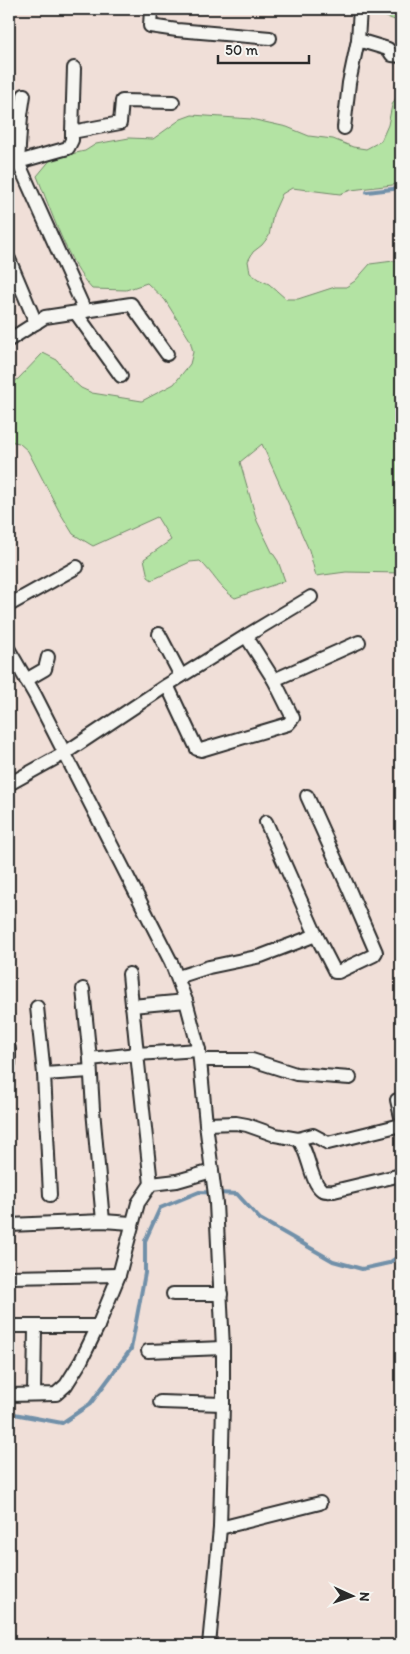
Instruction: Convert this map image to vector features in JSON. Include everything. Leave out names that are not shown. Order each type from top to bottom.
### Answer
[{"type":"street","points":[[151,9],[150,26],[270,38]]},
{"type":"street","points":[[344,128],[349,83],[358,40],[360,9]]},
{"type":"street","points":[[358,40],[388,49],[392,54],[401,56]]},
{"type":"street","points":[[13,161],[68,148],[72,140],[74,68]]},
{"type":"street","points":[[24,96],[15,115],[13,161],[80,312],[121,376]]},
{"type":"street","points":[[72,132],[120,124],[122,101],[173,102]]},
{"type":"street","points":[[9,259],[36,323]]},
{"type":"street","points":[[9,340],[45,317],[131,304],[167,354]]},
{"type":"street","points":[[9,605],[77,567]]},
{"type":"street","points":[[9,784],[65,753],[181,676],[311,597]]},
{"type":"street","points":[[159,634],[181,676]]},
{"type":"street","points":[[167,685],[197,749],[201,750],[288,724],[293,716],[274,680],[246,636]]},
{"type":"street","points":[[274,680],[359,642]]},
{"type":"street","points":[[9,650],[65,753],[178,977],[195,1031],[200,1055],[216,1203],[224,1404],[220,1528],[209,1645]]},
{"type":"street","points":[[26,680],[45,670],[48,657]]},
{"type":"street","points":[[266,822],[316,935],[335,972],[374,955],[376,952],[307,796]]},
{"type":"street","points":[[178,977],[261,956],[316,935]]},
{"type":"street","points":[[9,1395],[56,1394],[66,1385],[81,1361],[98,1326],[119,1275],[138,1203],[151,1184],[129,974]]},
{"type":"street","points":[[83,990],[103,1221]]},
{"type":"street","points":[[132,1006],[186,1001]]},
{"type":"street","points":[[37,1007],[44,1074],[50,1195]]},
{"type":"street","points":[[9,1049],[9,1063]]},
{"type":"street","points":[[44,1074],[137,1054],[200,1055],[252,1060],[267,1063],[296,1074],[350,1078]]},
{"type":"street","points":[[397,1100],[401,1117]]},
{"type":"street","points":[[206,1124],[241,1124],[301,1142],[310,1147],[401,1125]]},
{"type":"street","points":[[301,1142],[316,1183],[321,1189],[326,1191],[334,1191],[401,1175]]},
{"type":"street","points":[[151,1184],[213,1177]]},
{"type":"street","points":[[9,1225],[103,1221],[132,1223]]},
{"type":"street","points":[[9,1277],[119,1275]]},
{"type":"street","points":[[173,1294],[221,1294]]},
{"type":"street","points":[[9,1326],[98,1326]]},
{"type":"street","points":[[34,1394],[36,1327]]},
{"type":"street","points":[[148,1351],[223,1348]]},
{"type":"street","points":[[160,1402],[224,1404]]},
{"type":"street","points":[[220,1528],[320,1503]]},
{"type":"green space","points":[[377,9],[401,9],[401,24],[380,14],[377,12]]},
{"type":"green space","points":[[401,89],[401,184],[351,190],[340,194],[292,188],[282,194],[273,214],[269,236],[253,252],[248,261],[250,273],[269,284],[286,299],[298,299],[335,287],[346,287],[355,281],[370,264],[401,260],[401,573],[346,572],[316,576],[309,550],[262,444],[240,462],[257,521],[278,561],[285,581],[235,598],[225,590],[200,561],[190,562],[152,580],[148,577],[144,559],[171,540],[157,517],[93,546],[73,534],[28,451],[19,443],[9,441],[9,385],[18,379],[43,353],[57,360],[72,380],[81,388],[92,393],[142,401],[174,384],[190,364],[193,352],[190,340],[165,300],[147,283],[126,290],[92,289],[68,251],[37,176],[52,158],[85,151],[96,144],[129,138],[153,139],[181,119],[192,115],[251,119],[287,127],[309,136],[333,139],[353,147],[366,149],[381,141],[388,125],[392,105]]},
{"type":"waterway","points":[[367,192],[401,188]]},
{"type":"waterway","points":[[9,1413],[62,1423],[90,1404],[131,1349],[145,1273],[145,1241],[160,1208],[199,1192],[237,1194],[260,1219],[333,1261],[362,1269],[389,1263],[401,1255]]}]
